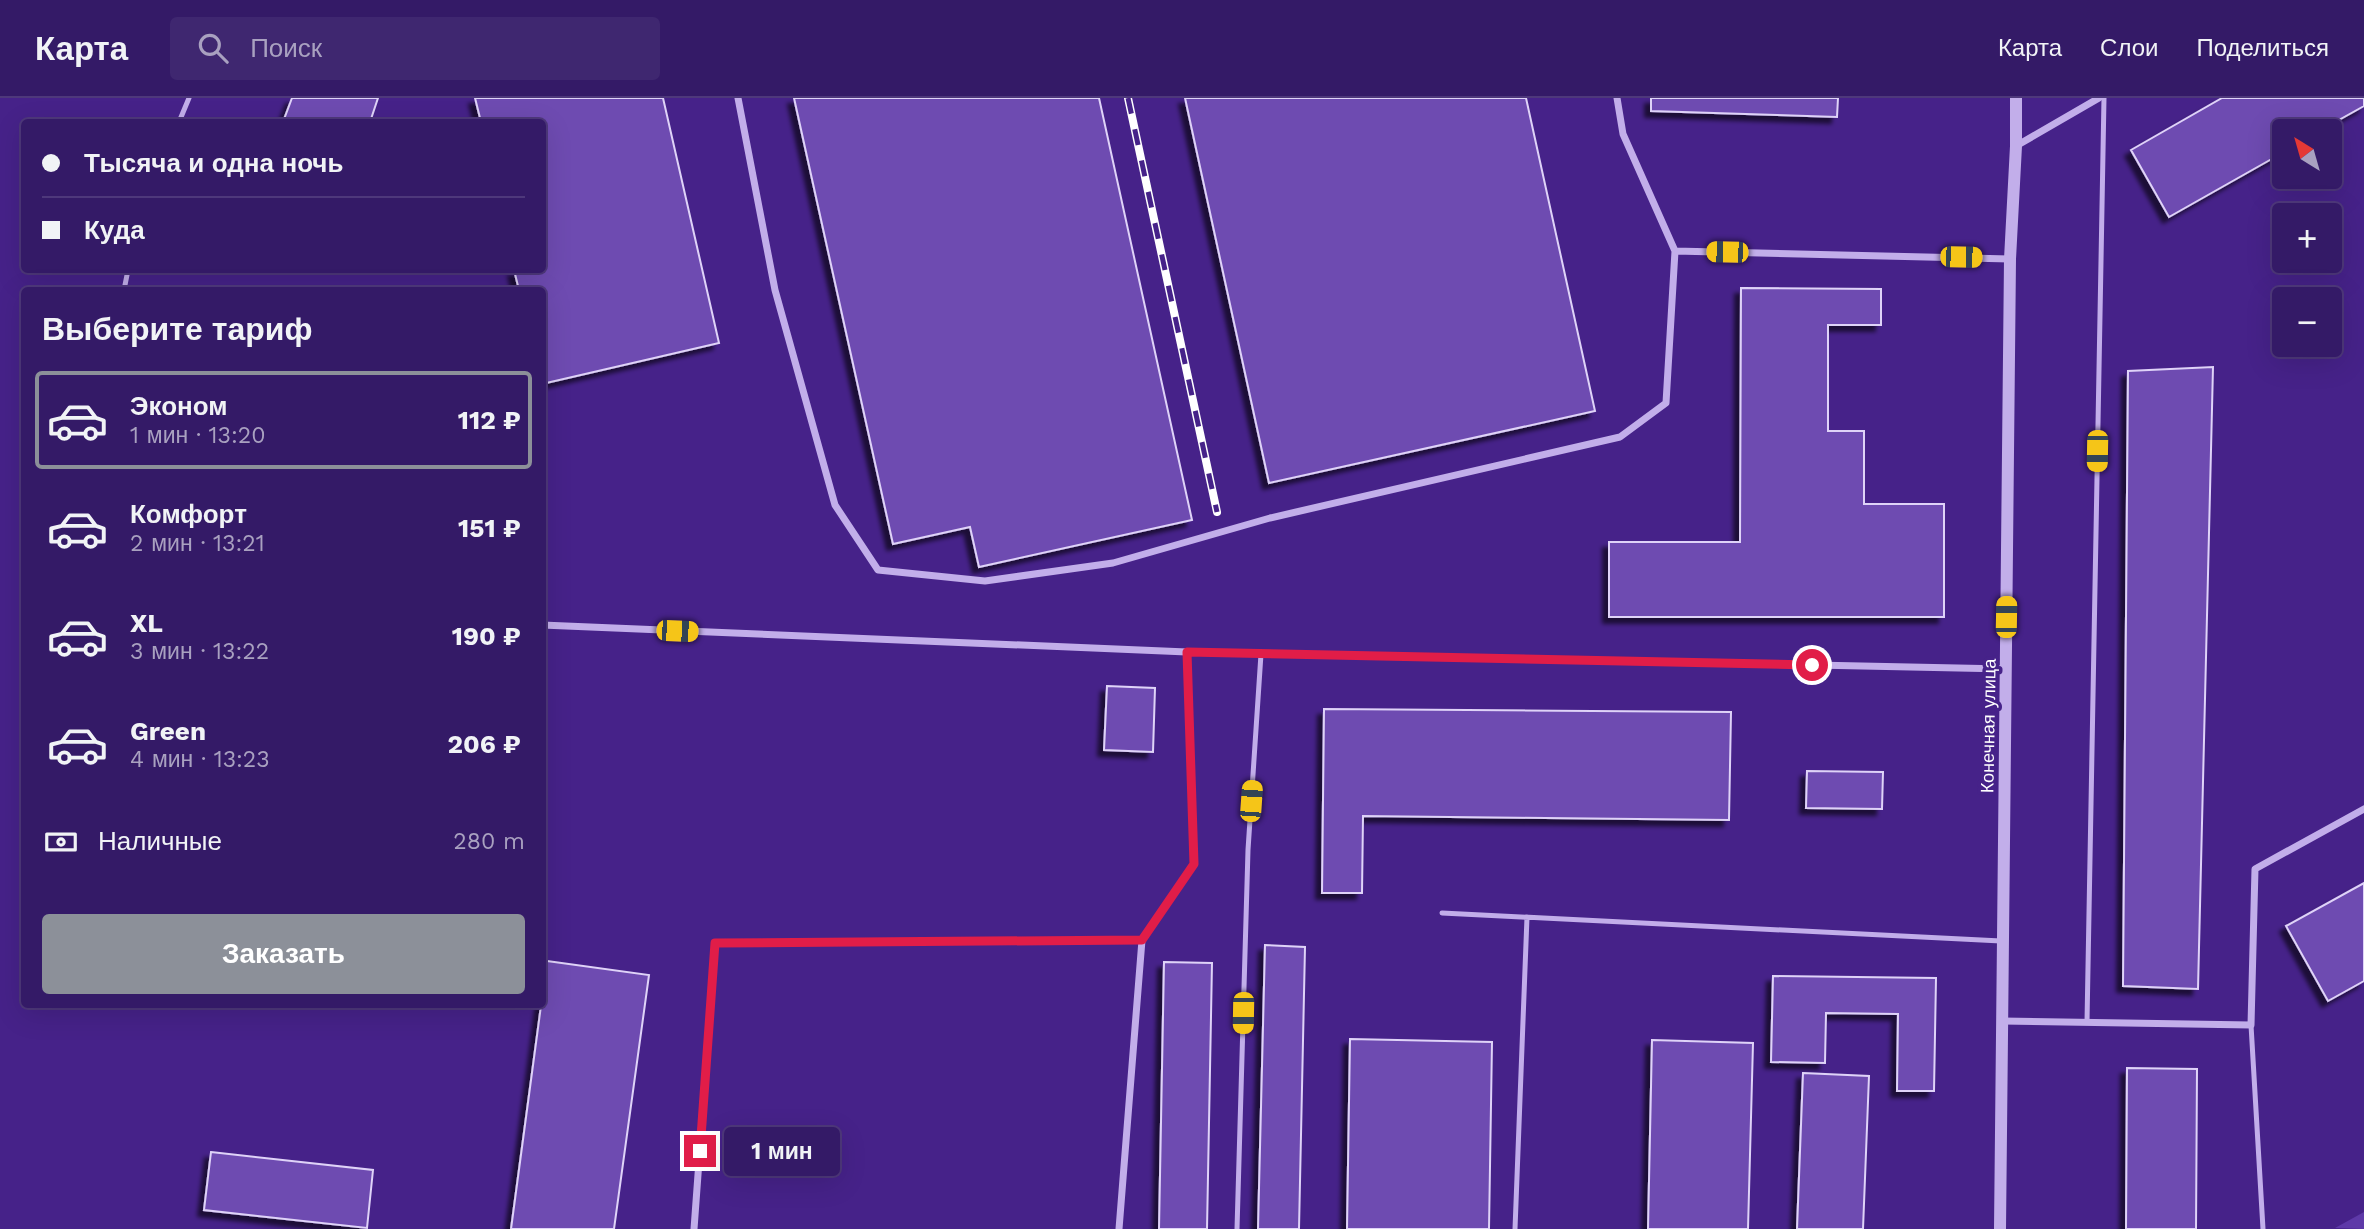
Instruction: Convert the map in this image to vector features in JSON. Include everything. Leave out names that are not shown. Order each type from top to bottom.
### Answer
[{"type":"street","points":[[738,98],[775,290],[835,505],[878,570],[985,581],[1113,563],[1270,518],[1620,437],[1666,403],[1675,251],[1623,134],[1617,98]]},
{"type":"street","name":"Конечная улица","points":[[2000,1229],[2010,259],[2017,146],[2016,98]]},
{"type":"street","points":[[2017,146],[2101,98]]},
{"type":"street","points":[[1675,251],[2010,259]]},
{"type":"street","points":[[546,625],[1187,652],[2006,669]]},
{"type":"street","points":[[1119,1229],[1142,940],[1194,864],[1187,652]]},
{"type":"street","points":[[2002,1021],[2251,1025],[2255,869],[2364,809]]},
{"type":"street","points":[[694,1229],[715,943],[1142,940]]},
{"type":"lane","points":[[180,119],[189,98]]},
{"type":"lane","points":[[2087,1022],[2101,98]]},
{"type":"lane","points":[[1237,1229],[1248,850],[1261,654]]},
{"type":"lane","points":[[1441,913],[2003,941]]},
{"type":"lane","points":[[1515,1229],[1527,917]]},
{"type":"lane","points":[[2251,1025],[2263,1229]]},
{"type":"shaded area","points":[[2364,1212],[2364,1229],[2335,1228]]},
{"type":"building","points":[[292,98],[378,98],[371,119],[284,119]]},
{"type":"building","points":[[475,98],[663,98],[719,343],[546,383],[546,287],[518,287],[515,273],[546,273],[546,119],[480,119]]},
{"type":"building","points":[[794,98],[1099,98],[1192,520],[979,567],[970,527],[893,544]]},
{"type":"building","points":[[1185,98],[1526,98],[1595,411],[1269,483]]},
{"type":"building","points":[[1651,98],[1838,98],[1837,117],[1651,111]]},
{"type":"building","points":[[2222,98],[2364,98],[2364,106],[2341,119],[2272,119],[2272,159],[2169,217],[2131,150]]},
{"type":"building","points":[[1741,288],[1881,289],[1881,325],[1828,325],[1828,431],[1864,431],[1864,504],[1944,504],[1944,617],[1609,617],[1609,542],[1740,542]]},
{"type":"building","points":[[2213,367],[2198,989],[2123,986],[2128,371]]},
{"type":"building","points":[[1107,686],[1155,688],[1153,752],[1104,750]]},
{"type":"building","points":[[1324,709],[1731,712],[1729,820],[1363,816],[1362,893],[1322,893]]},
{"type":"building","points":[[1807,771],[1883,772],[1882,809],[1806,808]]},
{"type":"building","points":[[2364,883],[2364,981],[2328,1001],[2286,926]]},
{"type":"building","points":[[1265,945],[1305,947],[1299,1229],[1258,1229]]},
{"type":"building","points":[[547,961],[649,975],[614,1229],[511,1229],[541,1008],[546,1008]]},
{"type":"building","points":[[1164,962],[1212,963],[1207,1229],[1159,1229]]},
{"type":"building","points":[[1773,976],[1936,978],[1934,1091],[1897,1091],[1898,1014],[1826,1013],[1825,1063],[1771,1062]]},
{"type":"building","points":[[1350,1039],[1492,1042],[1489,1229],[1347,1229]]},
{"type":"building","points":[[1652,1040],[1753,1043],[1748,1229],[1648,1229]]},
{"type":"building","points":[[2127,1068],[2197,1069],[2196,1229],[2126,1229]]},
{"type":"building","points":[[1803,1073],[1869,1076],[1863,1229],[1797,1229]]},
{"type":"building","points":[[211,1152],[373,1170],[367,1228],[204,1210]]},
{"type":"railway","points":[[1128,98],[1217,512]]},
{"type":"route","points":[[700,1151],[715,943],[1142,940],[1194,864],[1187,652],[1812,665]]}]
